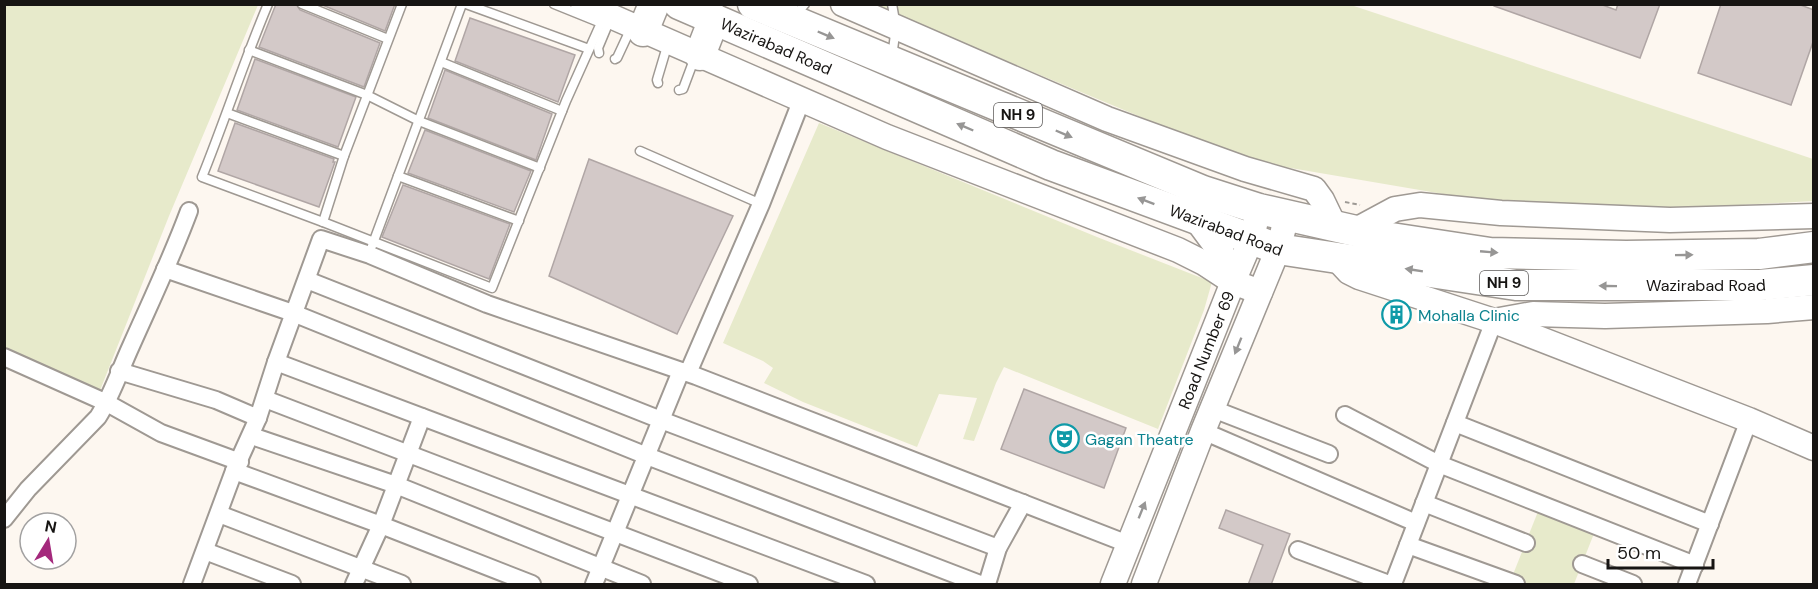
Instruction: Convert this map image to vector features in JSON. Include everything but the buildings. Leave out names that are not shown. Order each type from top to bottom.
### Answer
[{"type":"highway","name":"Wazirabad Road","points":[[679,4],[1051,165],[1265,245],[1516,285],[1760,285],[1814,280]]},
{"type":"highway","name":"Wazirabad Road","points":[[753,4],[798,12],[891,62],[1183,183],[1273,212],[1350,220],[1378,236],[1490,253],[1626,256],[1759,254],[1814,247]]},
{"type":"highway","points":[[698,54],[714,19]]},
{"type":"main road","points":[[1200,222],[1217,245],[1233,282]]},
{"type":"street","points":[[583,4],[642,24],[698,54],[886,137],[1178,250],[1204,263],[1233,282],[1260,292]]},
{"type":"street","points":[[843,4],[894,16],[1107,119],[1245,169],[1314,189],[1320,198],[1350,220],[1420,205],[1501,213],[1670,220],[1814,216]]},
{"type":"street","points":[[594,585],[661,420],[761,204],[802,99]]},
{"type":"street","points":[[7,511],[98,417],[107,403],[189,211]]},
{"type":"street","points":[[1265,245],[1273,212]]},
{"type":"street","points":[[192,585],[237,466],[252,436],[293,313],[321,239],[372,248],[486,304],[685,372],[1128,544]]},
{"type":"street","name":"Road Number 69","points":[[1113,585],[1233,282],[1265,245]]},
{"type":"street","name":"Road Number 69","points":[[1144,585],[1203,431],[1260,292],[1265,245]]},
{"type":"street","points":[[1335,257],[1349,272],[1359,277],[1494,321],[1749,420],[1814,448]]},
{"type":"street","points":[[165,269],[293,313],[646,456],[980,585]]},
{"type":"street","points":[[307,280],[661,420],[998,548]]},
{"type":"street","points":[[1494,321],[1533,314],[1605,316],[1767,311],[1814,307]]},
{"type":"street","points":[[1298,550],[1391,585],[1494,321]]},
{"type":"street","points":[[4,357],[107,403],[161,433],[237,466],[532,585]]},
{"type":"street","points":[[276,362],[866,585]]},
{"type":"street","points":[[119,371],[216,400],[258,418]]},
{"type":"street","points":[[265,399],[616,532],[744,584]]},
{"type":"street","points":[[1213,409],[1329,454]]},
{"type":"street","points":[[1345,415],[1439,464],[1695,565]]},
{"type":"street","points":[[354,585],[381,525],[422,417]]},
{"type":"street","points":[[1687,585],[1749,420]]},
{"type":"street","points":[[1455,423],[1710,524]]},
{"type":"street","points":[[1203,431],[1416,523]]},
{"type":"street","points":[[252,436],[396,485],[642,585]]},
{"type":"street","points":[[1424,502],[1526,543]]},
{"type":"street","points":[[987,585],[998,548],[1023,503]]},
{"type":"street","points":[[219,514],[402,585]]},
{"type":"street","points":[[1408,545],[1516,585]]},
{"type":"street","points":[[205,551],[292,585]]},
{"type":"street","points":[[1582,564],[1632,585]]},
{"type":"lane","points":[[268,4],[202,177],[323,222],[372,248],[492,288],[562,111],[600,23],[554,4]]},
{"type":"lane","points":[[302,4],[388,39]]},
{"type":"lane","points":[[323,222],[344,156],[402,4]]},
{"type":"lane","points":[[372,248],[464,4],[589,49]]},
{"type":"lane","points":[[891,62],[894,16]]},
{"type":"lane","points":[[599,53],[598,48],[642,24]]},
{"type":"lane","points":[[615,59],[642,24]]},
{"type":"lane","points":[[642,24],[658,82]]},
{"type":"lane","points":[[249,50],[367,95],[419,121],[540,168]]},
{"type":"lane","points":[[680,90],[683,89],[698,54]]},
{"type":"lane","points":[[441,62],[562,111]]},
{"type":"lane","points":[[227,113],[344,156]]},
{"type":"lane","points":[[640,151],[761,204]]},
{"type":"lane","points":[[398,176],[519,221]]},
{"type":"path","points":[[1320,198],[1350,220]]},
{"type":"green space","points":[[5,5],[258,5],[169,216],[95,403],[5,352]]},
{"type":"green space","points":[[872,5],[1351,5],[1813,159],[1813,201],[1653,210],[1502,204],[1244,160]]},
{"type":"green space","points":[[819,123],[1212,282],[1204,310],[1158,429],[1004,367],[974,441],[963,439],[977,398],[939,394],[917,447],[803,402],[764,383],[773,368],[723,343]]},
{"type":"green space","points":[[1541,504],[1597,526],[1574,584],[1516,584],[1510,582]]},
{"type":"place","name":"Mohalla Clinic","points":[[1397,315]]},
{"type":"place","name":"Gagan Theatre","points":[[1064,439]]}]
